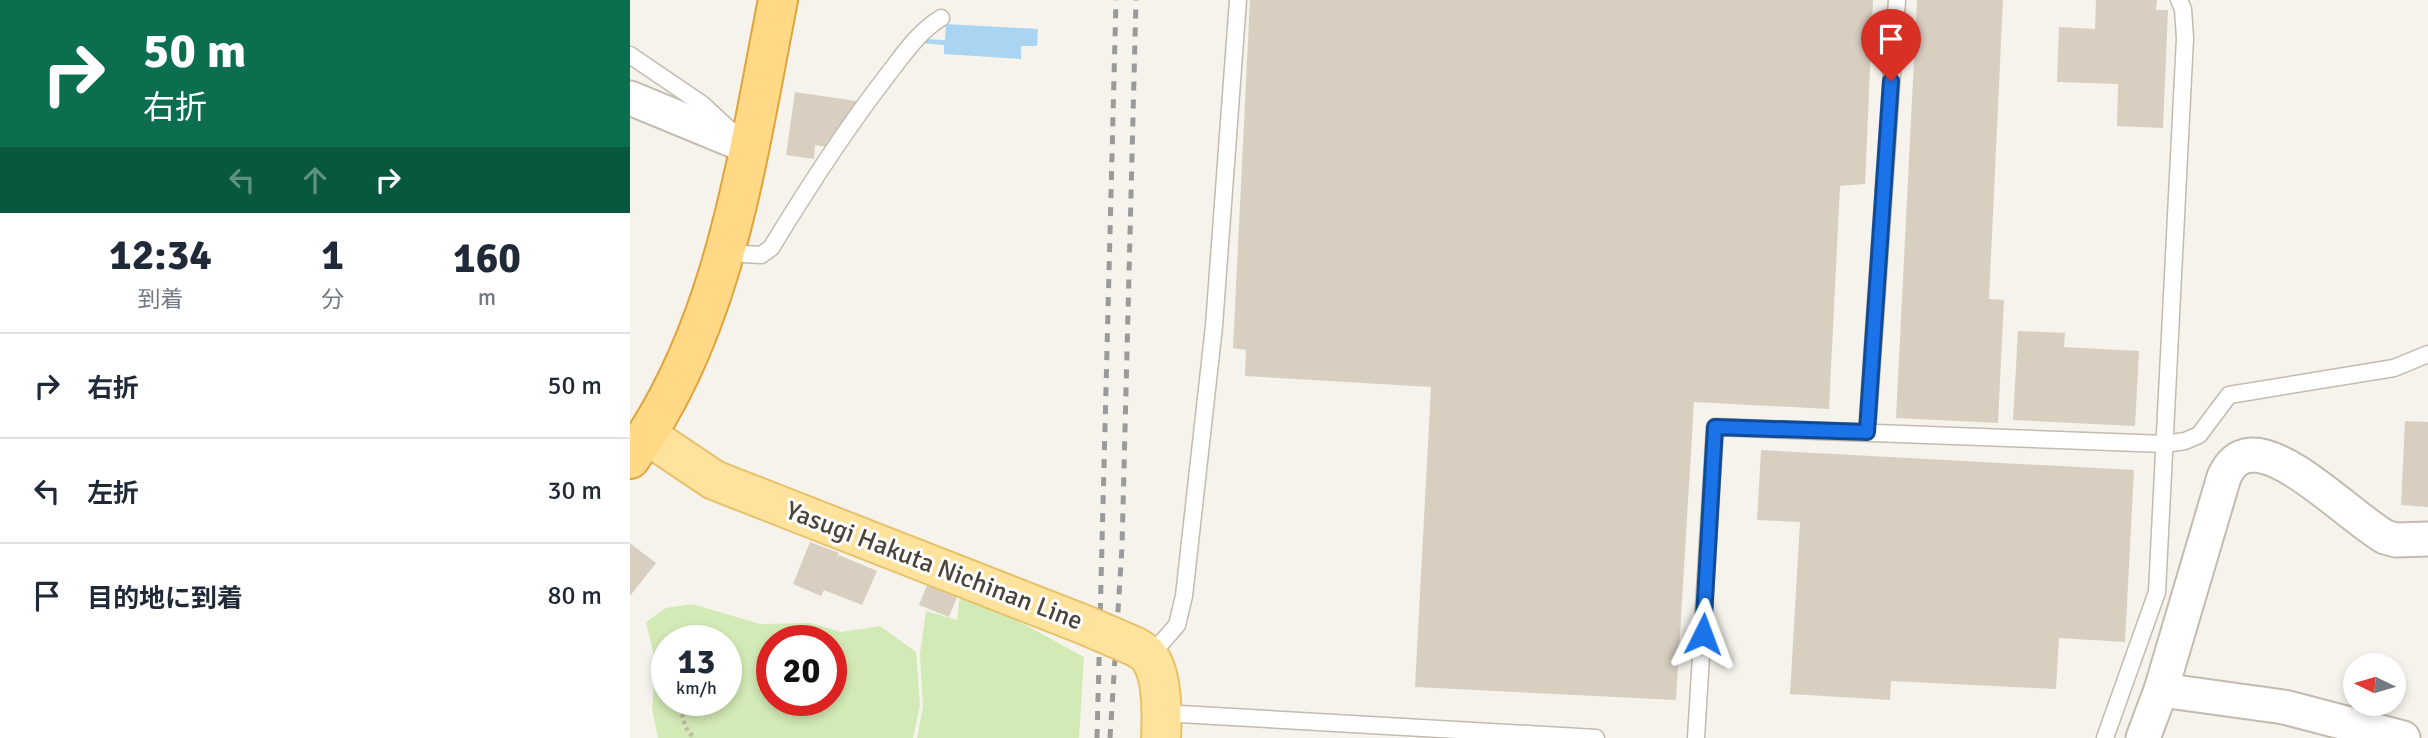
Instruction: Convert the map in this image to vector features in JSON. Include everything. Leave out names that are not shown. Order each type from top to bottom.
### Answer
[{"type":"highway","points":[[638,447],[679,378],[701,324],[724,253],[749,147],[778,0]]},
{"type":"main road","name":"Yasugi Hakuta Nichinan Line","points":[[638,447],[714,480],[1085,625],[1143,652]]},
{"type":"main road","points":[[1143,652],[1159,682],[1162,726]]},
{"type":"street","points":[[630,98],[749,147]]},
{"type":"street","points":[[2143,738],[2161,690],[2224,477],[2233,461],[2250,455],[2276,462],[2305,477],[2385,537],[2396,540],[2428,539]]},
{"type":"street","points":[[2161,690],[2284,707],[2403,738]]},
{"type":"lane","points":[[1143,652],[1177,625],[1184,596],[1214,326],[1238,0]]},
{"type":"lane","points":[[1867,432],[1896,0]]},
{"type":"lane","points":[[2105,738],[2157,592],[2185,38],[2183,9],[2179,0]]},
{"type":"lane","points":[[724,253],[761,255],[771,248],[818,171],[867,102],[928,25],[941,18]]},
{"type":"lane","points":[[630,55],[702,104],[749,147]]},
{"type":"lane","points":[[1696,738],[1715,427],[2165,444],[2185,441],[2199,435],[2229,395],[2394,368],[2428,354]]},
{"type":"lane","points":[[1162,726],[1596,738]]},
{"type":"path","points":[[681,716],[689,733],[695,738]]},
{"type":"green space","points":[[960,595],[1020,622],[1084,657],[1079,738],[917,738],[923,707],[920,654],[926,611],[957,620]]},
{"type":"green space","points":[[692,604],[760,624],[817,625],[756,625],[756,716],[847,716],[847,631],[880,626],[916,652],[920,705],[913,738],[658,738],[654,716],[742,716],[742,625],[651,625],[651,643],[646,622],[666,608]]},
{"type":"water","points":[[946,24],[1038,29],[1037,46],[1021,46],[1021,59],[944,54],[944,45],[920,43],[921,39],[945,40]]},
{"type":"building","points":[[1250,0],[1873,0],[1865,184],[1840,186],[1829,409],[1694,402],[1676,700],[1415,687],[1431,387],[1245,376],[1246,350],[1233,348]]},
{"type":"building","points":[[1917,0],[2003,0],[1989,299],[2004,300],[1998,423],[1896,418]]},
{"type":"building","points":[[2096,0],[2157,0],[2156,10],[2168,10],[2163,128],[2117,126],[2118,84],[2057,82],[2059,27],[2095,29]]},
{"type":"building","points":[[795,92],[856,101],[855,114],[828,147],[815,145],[814,159],[786,155]]},
{"type":"building","points":[[2018,331],[2065,333],[2064,347],[2139,351],[2135,426],[2013,420]]},
{"type":"building","points":[[2405,421],[2428,422],[2428,507],[2401,505]]},
{"type":"building","points":[[1761,450],[2134,470],[2125,642],[2059,638],[2056,689],[1891,681],[1890,700],[1790,694],[1800,522],[1757,520]]},
{"type":"building","points":[[810,542],[839,553],[835,562],[839,555],[877,571],[862,605],[824,590],[821,596],[793,584]]},
{"type":"building","points":[[630,545],[656,563],[630,596]]},
{"type":"building","points":[[927,585],[957,597],[949,617],[919,605]]},
{"type":"railway","points":[[1097,738],[1116,0]]},
{"type":"railway","points":[[1110,738],[1122,547],[1136,0]]},
{"type":"route","points":[[1703,634],[1715,427],[1867,432],[1891,81]]}]
